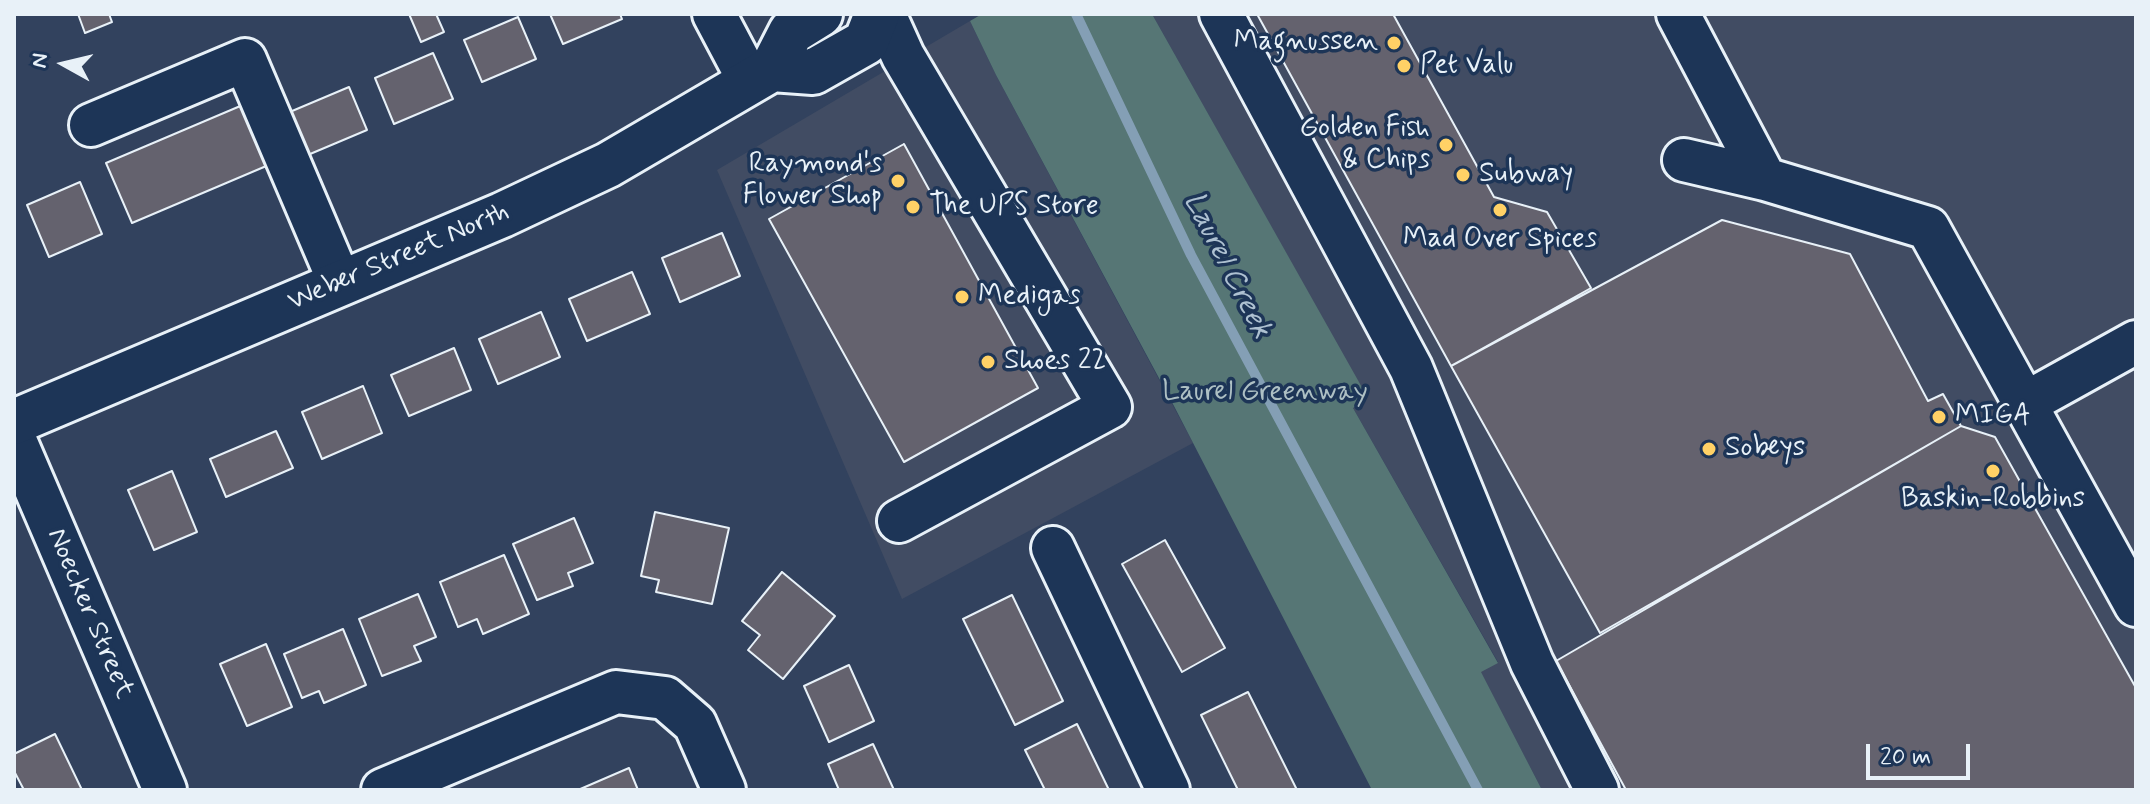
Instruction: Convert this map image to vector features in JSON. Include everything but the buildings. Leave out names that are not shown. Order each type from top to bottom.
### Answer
[{"type":"main road","points":[[761,75],[791,32],[820,14]]},
{"type":"main road","points":[[761,75],[813,72],[866,42],[877,14]]},
{"type":"main road","name":"Weber Street North","points":[[14,422],[502,215],[608,165],[761,75]]},
{"type":"street","points":[[714,14],[761,75]]},
{"type":"street","points":[[884,14],[903,56],[1110,407],[899,521]]},
{"type":"street","points":[[1221,14],[1411,368],[1532,663],[1597,790]]},
{"type":"street","points":[[1678,14],[1765,179]]},
{"type":"street","points":[[91,125],[245,60],[340,283]]},
{"type":"street","points":[[1684,160],[1765,179],[1928,228],[2136,605]]},
{"type":"street","points":[[2026,403],[2136,342]]},
{"type":"street","name":"Noecker Street","points":[[14,438],[165,790]]},
{"type":"street","points":[[1053,548],[1168,790]]},
{"type":"street","points":[[383,790],[616,692],[665,698],[695,724],[724,790]]},
{"type":"shaded area","points":[[1152,14],[2136,14],[2136,790],[1542,790],[1480,671],[1498,662],[1353,408],[1364,402],[1363,391]]},
{"type":"shaded area","points":[[970,21],[1193,443],[902,599],[717,170]]},
{"type":"green space","name":"Laurel Greenway","points":[[982,14],[1152,14],[1364,391],[1364,402],[1353,408],[1498,663],[1481,672],[1542,790],[1372,790],[1174,406],[996,75],[970,21]]},
{"type":"waterway","name":"Laurel Creek","points":[[1076,14],[1191,255],[1478,790]]},
{"type":"place","name":"Magnussen","points":[[1394,43]]},
{"type":"place","name":"Pet Valu","points":[[1404,66]]},
{"type":"place","name":"Golden Fish & Chips","points":[[1446,145]]},
{"type":"place","name":"Subway","points":[[1463,175]]},
{"type":"place","name":"Raymond's Flower Shop","points":[[898,181]]},
{"type":"place","name":"The UPS Store","points":[[913,207]]},
{"type":"place","name":"Mad Over Spices","points":[[1500,210]]},
{"type":"place","name":"Medigas","points":[[962,297]]},
{"type":"place","name":"Shoes 22","points":[[988,362]]},
{"type":"place","name":"MIGA","points":[[1939,417]]},
{"type":"place","name":"Sobeys","points":[[1709,449]]},
{"type":"place","name":"Baskin-Robbins","points":[[1993,471]]}]
